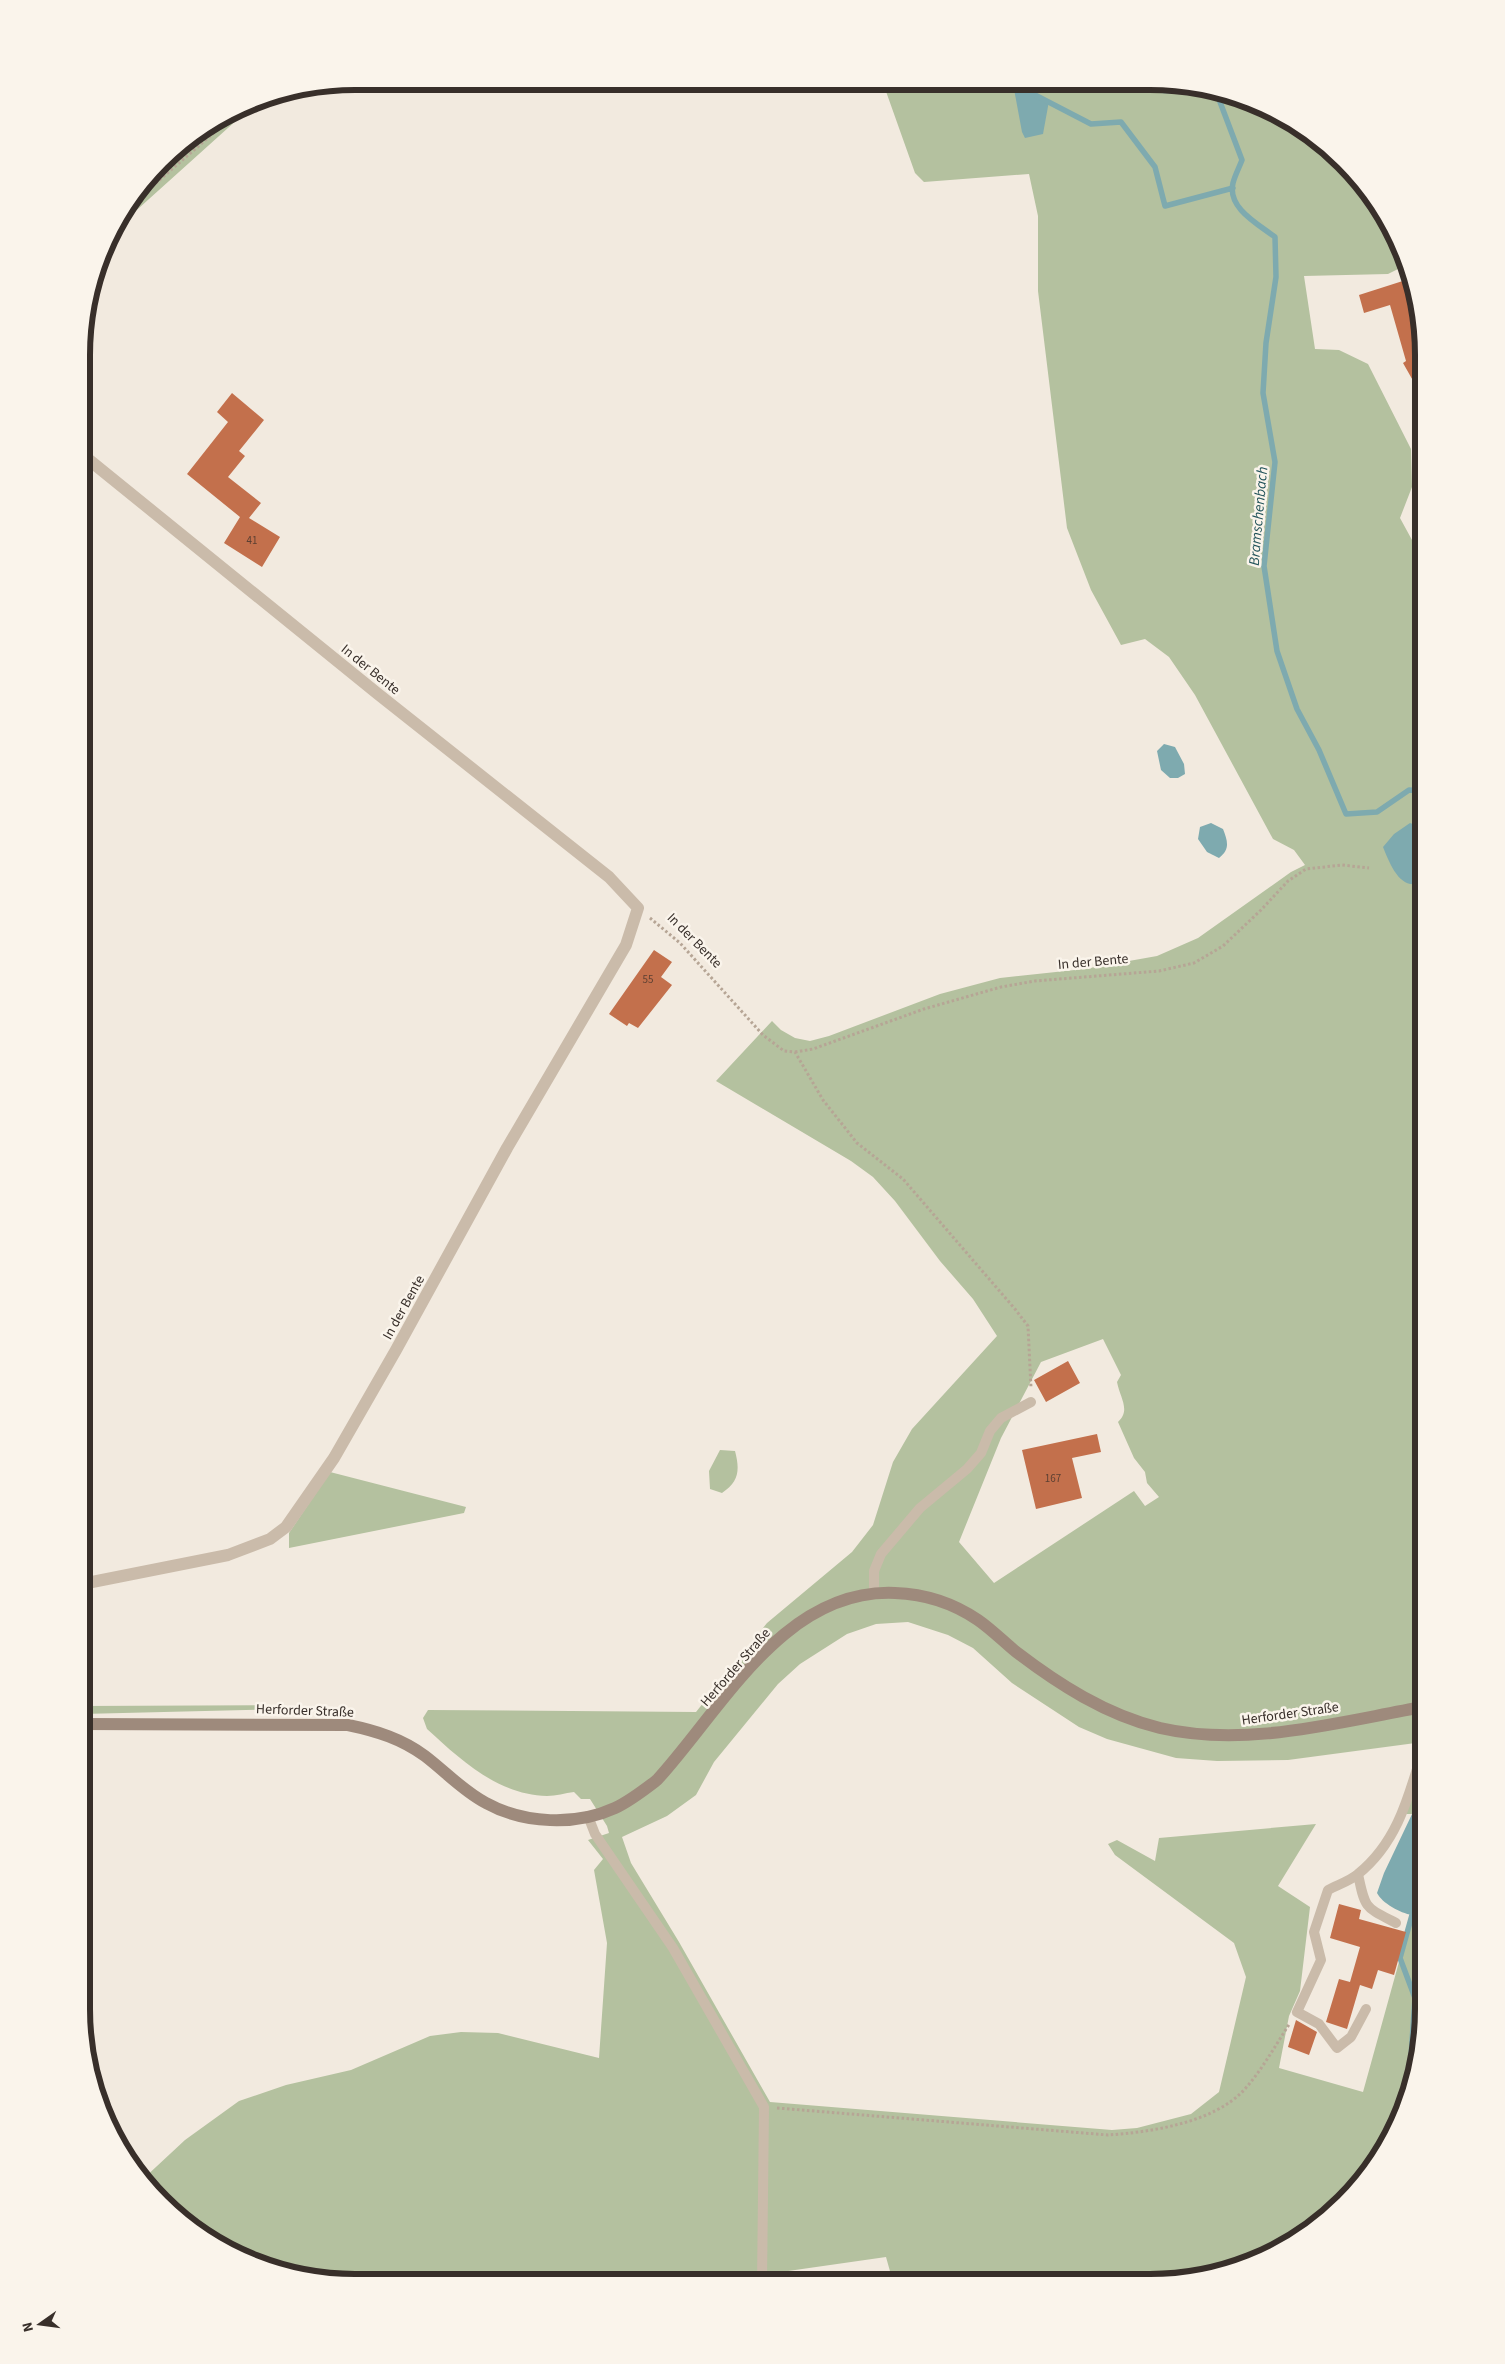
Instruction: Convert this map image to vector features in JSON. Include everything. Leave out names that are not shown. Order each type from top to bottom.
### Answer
[{"type":"main road","name":"Herforder Straße","points":[[90,1724],[348,1725],[378,1731],[400,1740],[425,1756],[458,1785],[486,1804],[514,1814],[543,1820],[588,1816],[615,1808],[656,1780],[763,1653],[789,1629],[834,1602],[874,1592],[911,1594],[935,1599],[954,1606],[978,1620],[1054,1679],[1090,1701],[1124,1717],[1158,1727],[1195,1734],[1235,1736],[1273,1733],[1415,1708]]},
{"type":"street","name":"In der Bente","points":[[90,461],[378,694],[609,877],[638,908],[626,945],[507,1148],[396,1350],[334,1458],[286,1527],[270,1539],[228,1556],[90,1582]]},
{"type":"lane","points":[[874,1592],[874,1571],[881,1554],[920,1508],[981,1453],[990,1431],[1001,1418],[1031,1402]]},
{"type":"lane","points":[[1366,2009],[1350,2037],[1337,2048],[1319,2024],[1297,2012],[1321,1960],[1314,1932],[1328,1890],[1358,1874],[1384,1848],[1402,1816],[1415,1775]]},
{"type":"lane","points":[[588,1816],[594,1834],[673,1948],[764,2107],[762,2274]]},
{"type":"lane","points":[[1358,1874],[1363,1899],[1369,1909],[1396,1922]]},
{"type":"path","points":[[146,192],[222,126]]},
{"type":"path","name":"In der Bente","points":[[638,908],[680,943],[764,1034],[784,1052],[795,1052],[813,1049],[924,1009],[1001,986],[1035,981],[1159,971],[1194,963],[1223,946],[1288,881],[1306,869],[1342,865],[1368,868]]},
{"type":"path","points":[[795,1052],[823,1100],[858,1143],[903,1179],[1028,1326],[1031,1402]]},
{"type":"path","points":[[764,2107],[1108,2135],[1136,2133],[1191,2120],[1211,2112],[1242,2092],[1255,2077],[1297,2012]]},
{"type":"green space","points":[[885,90],[1150,90],[1202,95],[1235,104],[1267,117],[1297,135],[1325,156],[1349,180],[1370,208],[1388,238],[1400,268],[1388,274],[1304,276],[1315,349],[1339,350],[1368,364],[1411,449],[1412,487],[1400,518],[1415,546],[1415,825],[1410,824],[1415,876],[1415,1743],[1288,1760],[1217,1761],[1176,1758],[1107,1739],[1079,1727],[1012,1683],[973,1648],[948,1635],[908,1622],[876,1624],[847,1634],[800,1664],[778,1684],[714,1762],[696,1795],[667,1816],[622,1837],[631,1863],[679,1942],[770,2102],[1112,2130],[1137,2128],[1191,2114],[1219,2092],[1246,1977],[1234,1943],[1115,1855],[1108,1844],[1117,1840],[1155,1861],[1159,1838],[1316,1824],[1278,1886],[1310,1907],[1300,1991],[1289,2016],[1279,2068],[1363,2092],[1412,1915],[1415,1888],[1415,2009],[1413,2044],[1406,2078],[1395,2110],[1379,2142],[1349,2184],[1325,2208],[1297,2229],[1267,2247],[1219,2265],[1185,2272],[1150,2274],[891,2274],[886,2257],[768,2274],[355,2274],[320,2272],[286,2265],[238,2247],[208,2229],[180,2208],[148,2174],[185,2140],[239,2101],[286,2085],[351,2070],[430,2036],[461,2032],[498,2033],[599,2058],[607,1943],[594,1870],[603,1859],[588,1840],[609,1833],[607,1826],[590,1799],[581,1799],[574,1792],[550,1796],[529,1794],[496,1783],[481,1774],[427,1729],[423,1718],[428,1710],[696,1712],[767,1623],[852,1552],[873,1525],[893,1462],[912,1429],[997,1336],[973,1299],[940,1261],[895,1201],[873,1177],[851,1161],[716,1081],[772,1021],[781,1030],[795,1038],[810,1041],[829,1036],[940,994],[1000,978],[1084,969],[1157,956],[1198,938],[1291,872],[1305,865],[1294,850],[1273,839],[1195,695],[1169,657],[1145,639],[1121,645],[1091,590],[1067,528],[1038,291],[1038,216],[1029,174],[924,182],[915,173]],"holes":[[[1103,1339],[1121,1375],[1117,1382],[1124,1404],[1124,1413],[1118,1422],[1134,1458],[1145,1472],[1147,1483],[1159,1497],[1145,1506],[1134,1491],[994,1583],[959,1542],[1001,1438],[1041,1362]]]},
{"type":"green space","points":[[242,115],[130,217],[156,180],[203,138]]},
{"type":"green space","points":[[720,1450],[735,1451],[738,1470],[735,1480],[722,1493],[710,1489],[709,1471]]},
{"type":"green space","points":[[330,1472],[466,1507],[464,1513],[289,1548],[289,1533]]},
{"type":"green space","points":[[282,1705],[282,1709],[90,1714],[90,1706]]},
{"type":"green space","points":[[1415,1786],[1415,1808],[1412,1814],[1404,1814]]},
{"type":"water","points":[[1014,90],[1026,90],[1049,101],[1043,134],[1025,138],[1022,132]]},
{"type":"water","points":[[1164,744],[1175,747],[1184,764],[1185,774],[1178,778],[1170,778],[1161,770],[1157,751]]},
{"type":"water","points":[[1211,823],[1223,829],[1226,838],[1225,852],[1219,858],[1207,852],[1198,839],[1200,827]]},
{"type":"water","points":[[1410,823],[1415,825],[1415,884],[1409,884],[1398,875],[1393,869],[1383,847],[1394,834]]},
{"type":"water","points":[[1415,1808],[1415,1888],[1412,1915],[1392,1907],[1379,1897],[1377,1893],[1384,1873]]},
{"type":"building","points":[[1404,281],[1413,320],[1415,384],[1403,363],[1406,361],[1390,305],[1364,313],[1359,295]]},
{"type":"building","points":[[232,393],[264,420],[239,451],[245,456],[228,477],[261,503],[249,518],[280,537],[262,567],[224,543],[240,517],[187,474],[228,422],[217,412]]},
{"type":"building","points":[[654,950],[672,962],[661,977],[672,985],[638,1028],[629,1023],[627,1026],[609,1014]]},
{"type":"building","points":[[1068,1361],[1080,1383],[1046,1402],[1034,1380]]},
{"type":"building","points":[[1097,1434],[1101,1452],[1072,1458],[1082,1498],[1036,1509],[1022,1450]]},
{"type":"building","points":[[1339,1904],[1361,1910],[1359,1919],[1406,1932],[1394,1975],[1378,1970],[1372,1989],[1360,1985],[1347,2029],[1326,2022],[1339,1979],[1350,1982],[1360,1947],[1330,1938]]},
{"type":"building","points":[[1296,2020],[1317,2032],[1309,2055],[1288,2047]]},
{"type":"waterway","points":[[1025,90],[1091,124],[1121,122],[1155,167],[1165,206],[1233,188]]},
{"type":"waterway","name":"Bramschenbach","points":[[1219,99],[1242,160],[1233,183],[1232,192],[1235,200],[1245,214],[1275,237],[1276,277],[1266,343],[1263,393],[1275,462],[1264,566],[1277,651],[1297,709],[1319,750],[1346,814],[1377,812],[1409,790],[1415,790]]},
{"type":"waterway","points":[[1412,1915],[1400,1958],[1415,1998]]},
{"type":"waterway","name":"Bramschenbach","points":[[1411,2054],[1415,1998]]}]
